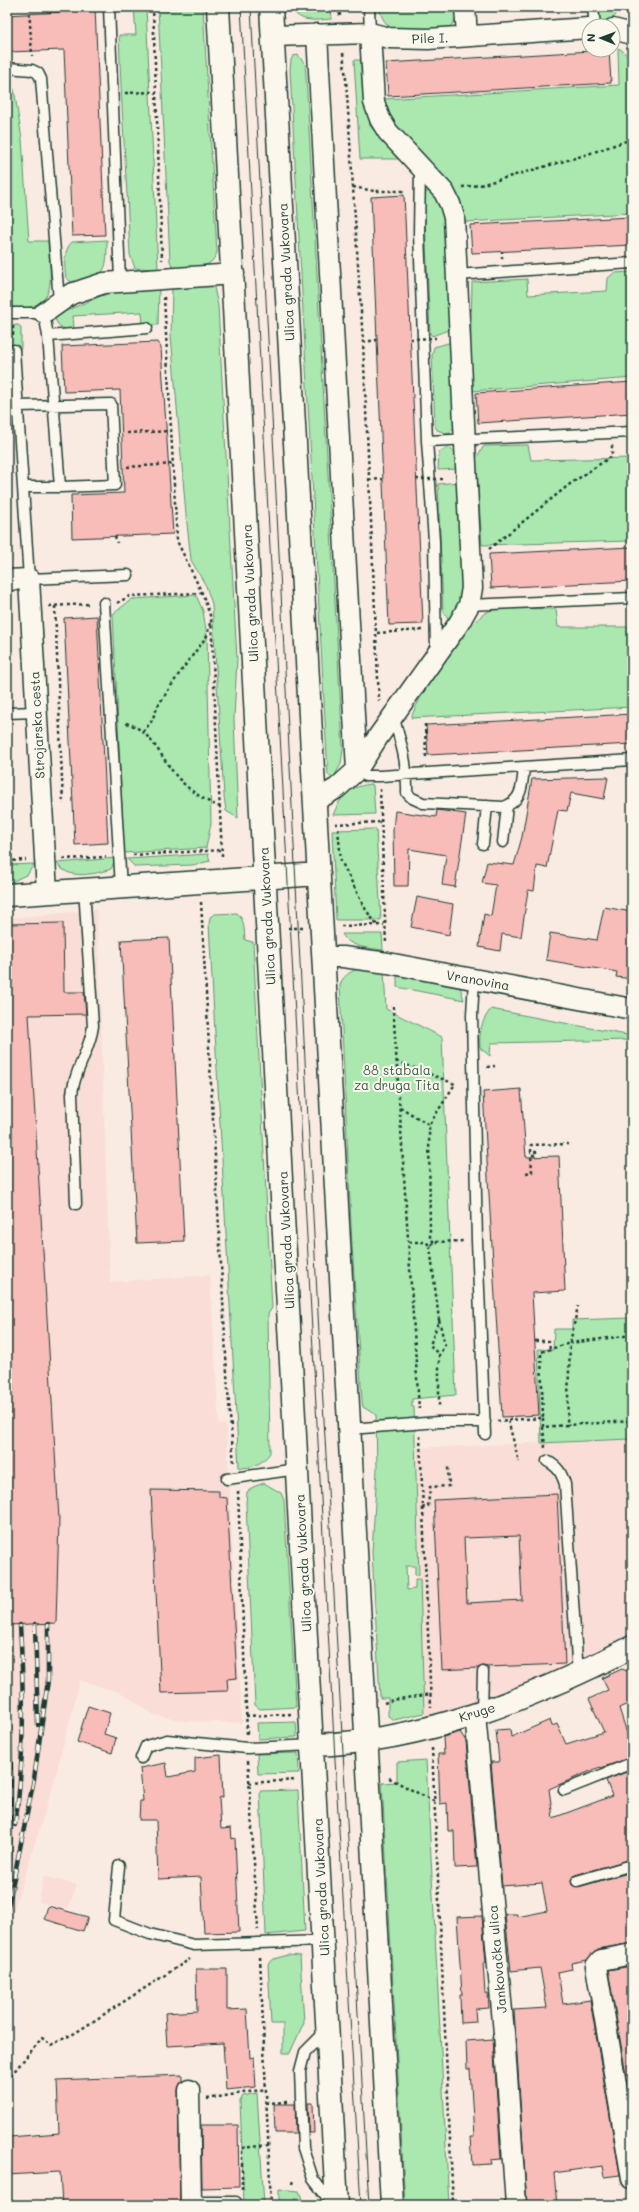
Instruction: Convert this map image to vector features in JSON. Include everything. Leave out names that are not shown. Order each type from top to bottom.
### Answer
[{"type":"main road","name":"Ulica grada Vukovara","points":[[218,7],[234,274],[265,877],[290,1303],[297,1469],[324,1941],[337,2205]]},
{"type":"main road","name":"Ulica grada Vukovara","points":[[271,7],[392,2205]]},
{"type":"main road","points":[[7,894],[319,874]]},
{"type":"main road","name":"Kruge","points":[[313,1745],[366,1742],[478,1713],[578,1674],[632,1647]]},
{"type":"street","points":[[465,7],[467,36]]},
{"type":"street","name":"Pile I.","points":[[273,36],[370,33],[389,38],[428,39],[581,29]]},
{"type":"street","points":[[621,31],[632,34]]},
{"type":"street","points":[[315,800],[337,788],[357,770],[386,711],[436,654],[459,623],[469,605],[472,588],[472,559],[464,440],[454,217],[444,192],[388,132],[374,102],[370,33]]},
{"type":"street","points":[[316,34],[357,770]]},
{"type":"street","points":[[51,307],[84,289],[104,282],[234,274]]},
{"type":"street","points":[[7,580],[29,579]]},
{"type":"street","name":"Strojarska cesta","points":[[29,579],[47,892]]},
{"type":"street","name":"Vranovina","points":[[323,957],[343,957],[388,963],[632,1009]]},
{"type":"street","name":"Jankovačka ulica","points":[[478,1713],[504,2033],[516,2205]]},
{"type":"street","points":[[632,1954],[601,1960],[596,1966],[632,2179]]},
{"type":"street","points":[[189,2096],[191,2203]]},
{"type":"lane","points":[[109,7],[120,280]]},
{"type":"lane","points":[[369,7],[370,33]]},
{"type":"lane","points":[[592,7],[593,18]]},
{"type":"lane","points":[[7,68],[32,70],[38,73],[41,79],[51,307],[48,336],[60,487]]},
{"type":"lane","points":[[420,167],[419,234],[427,441],[434,541],[436,654]]},
{"type":"lane","points":[[456,275],[632,263]]},
{"type":"lane","points":[[10,313],[51,307]]},
{"type":"lane","points":[[48,336],[147,328]]},
{"type":"lane","points":[[14,350],[29,579],[128,575]]},
{"type":"lane","points":[[18,406],[111,404],[115,485],[24,487]]},
{"type":"lane","points":[[427,441],[632,432]]},
{"type":"lane","points":[[469,605],[632,598]]},
{"type":"lane","points":[[104,603],[121,887]]},
{"type":"lane","points":[[386,711],[404,751],[407,774],[407,793],[412,798],[423,803],[507,806],[515,802],[522,790],[524,767]]},
{"type":"lane","points":[[7,713],[36,712]]},
{"type":"lane","points":[[357,770],[366,776],[632,760]]},
{"type":"lane","points":[[482,844],[487,806]]},
{"type":"lane","points":[[502,842],[507,806]]},
{"type":"lane","points":[[76,1204],[72,1094],[75,1079],[90,1046],[93,1026],[84,889]]},
{"type":"lane","points":[[474,980],[474,1086],[477,1241],[485,1422],[484,1434]]},
{"type":"lane","points":[[350,1429],[438,1422],[485,1422]]},
{"type":"lane","points":[[547,1461],[556,1466],[561,1473],[565,1484],[578,1674]]},
{"type":"lane","points":[[227,1479],[297,1469]]},
{"type":"lane","points":[[478,1713],[482,1672]]},
{"type":"lane","points":[[141,1758],[146,1746],[167,1740],[247,1748],[313,1745]]},
{"type":"lane","points":[[564,1790],[632,1763]]},
{"type":"lane","points":[[577,1881],[632,1864]]},
{"type":"lane","points":[[119,1866],[114,1920],[150,1934],[194,1945],[324,1941]]},
{"type":"lane","points":[[328,2028],[305,2052],[300,2071],[303,2148],[312,2179],[333,2205]]},
{"type":"lane","points":[[191,2203],[236,2202]]},
{"type":"path","points":[[29,7],[31,51]]},
{"type":"path","points":[[153,7],[162,264]]},
{"type":"path","points":[[339,7],[340,19]]},
{"type":"path","points":[[342,49],[346,79],[363,342],[377,633],[386,711]]},
{"type":"path","points":[[113,93],[155,92]]},
{"type":"path","points":[[444,192],[450,188],[480,185],[582,156],[632,139]]},
{"type":"path","points":[[353,187],[374,192],[401,191]]},
{"type":"path","points":[[164,291],[177,541],[202,593],[211,618],[222,856]]},
{"type":"path","points":[[10,313],[14,350]]},
{"type":"path","points":[[410,339],[436,338]]},
{"type":"path","points":[[363,342],[378,340]]},
{"type":"path","points":[[112,434],[171,431]]},
{"type":"path","points":[[472,559],[480,557],[570,484],[612,456],[612,432]]},
{"type":"path","points":[[114,468],[173,464]]},
{"type":"path","points":[[370,480],[383,479]]},
{"type":"path","points":[[416,479],[442,479]]},
{"type":"path","points":[[115,536],[117,543]]},
{"type":"path","points":[[44,607],[120,603],[130,596],[202,593]]},
{"type":"path","points":[[56,606],[63,805]]},
{"type":"path","points":[[143,732],[151,722],[159,704],[181,671],[207,636],[211,618]]},
{"type":"path","points":[[377,633],[424,630]]},
{"type":"path","points":[[111,718],[130,724],[143,732],[181,782],[195,793],[220,807]]},
{"type":"path","points":[[425,724],[426,758],[433,758]]},
{"type":"path","points":[[380,782],[384,925],[387,946]]},
{"type":"path","points":[[331,824],[381,822]]},
{"type":"path","points":[[338,824],[341,861],[366,910],[377,925]]},
{"type":"path","points":[[125,855],[222,850]]},
{"type":"path","points":[[59,859],[114,856]]},
{"type":"path","points":[[7,861],[14,860]]},
{"type":"path","points":[[201,902],[228,1383],[234,1463]]},
{"type":"path","points":[[335,927],[384,925]]},
{"type":"path","points":[[286,928],[307,928]]},
{"type":"path","points":[[393,1006],[419,1414]]},
{"type":"path","points":[[396,1061],[455,1084],[474,1086]]},
{"type":"path","points":[[434,1242],[430,1238],[429,1125],[455,1084]]},
{"type":"path","points":[[399,1107],[429,1125]]},
{"type":"path","points":[[526,1173],[532,1172],[531,1155],[536,1155],[536,1152],[531,1152],[531,1145],[568,1144]]},
{"type":"path","points":[[409,1242],[426,1242],[430,1238]]},
{"type":"path","points":[[430,1246],[434,1242],[466,1241]]},
{"type":"path","points":[[426,1242],[430,1246],[439,1320],[445,1345],[439,1355],[438,1422]]},
{"type":"path","points":[[567,1425],[570,1343],[578,1306]]},
{"type":"path","points":[[439,1320],[430,1345],[439,1355]]},
{"type":"path","points":[[547,1461],[543,1427],[541,1352],[570,1343],[632,1335]]},
{"type":"path","points":[[535,1341],[549,1341],[550,1349]]},
{"type":"path","points":[[497,1421],[543,1418]]},
{"type":"path","points":[[508,1420],[519,1462]]},
{"type":"path","points":[[543,1427],[632,1421]]},
{"type":"path","points":[[420,1428],[422,1508],[431,1694],[430,1714]]},
{"type":"path","points":[[422,1508],[428,1506],[430,1487],[449,1486],[448,1466]]},
{"type":"path","points":[[239,1493],[246,1716],[298,1714]]},
{"type":"path","points":[[381,1704],[393,1700],[431,1694]]},
{"type":"path","points":[[432,1742],[454,2205]]},
{"type":"path","points":[[385,1776],[435,1802]]},
{"type":"path","points":[[249,1783],[300,1780]]},
{"type":"path","points":[[249,1793],[259,1943],[271,2205]]},
{"type":"path","points":[[7,2080],[42,2038],[51,2045],[75,2033],[191,1958],[194,1945]]},
{"type":"path","points":[[189,2096],[266,2089]]},
{"type":"path","points":[[266,2103],[289,2102],[290,2104]]},
{"type":"path","points":[[236,2202],[242,2201],[242,2148],[268,2145]]},
{"type":"shaded area","points":[[97,910],[110,1282],[210,1275],[219,1424],[226,1425],[242,1723],[184,1721],[154,1715],[124,1694],[80,1680],[51,1793],[11,1918],[7,1917],[7,918]]},
{"type":"shaded area","points":[[628,1433],[632,1433],[632,1633],[589,1659],[467,1707],[425,1718],[416,1448],[629,1439]]},
{"type":"shaded area","points":[[44,1876],[77,1885],[68,1909],[39,1902]]},
{"type":"green space","points":[[134,7],[146,7],[158,269],[135,268],[130,255],[119,35],[136,35]]},
{"type":"green space","points":[[158,7],[203,7],[217,252],[210,263],[205,266],[173,268],[170,261]]},
{"type":"green space","points":[[291,7],[331,7],[332,19],[303,19],[294,12]]},
{"type":"green space","points":[[379,7],[457,7],[456,18],[449,27],[445,29],[396,31],[389,27],[384,21]]},
{"type":"green space","points":[[596,7],[618,7],[613,18],[598,18]]},
{"type":"green space","points":[[621,50],[626,54],[632,68],[632,213],[464,222],[426,162],[391,120],[384,99],[619,85],[618,58],[621,58]]},
{"type":"green space","points":[[298,55],[305,64],[306,75],[343,749],[341,764],[334,777],[328,775],[290,70],[293,56]]},
{"type":"green space","points":[[354,60],[363,60],[370,126],[398,159],[360,159]]},
{"type":"green space","points":[[11,86],[14,89],[22,139],[29,241],[48,241],[50,280],[44,299],[36,305],[24,308],[7,309],[7,87]]},
{"type":"green space","points":[[428,190],[437,200],[446,223],[451,329],[432,336],[430,333],[424,196]]},
{"type":"green space","points":[[107,240],[105,267],[98,275],[73,283],[66,278],[66,254],[69,245],[72,242]]},
{"type":"green space","points":[[632,272],[632,378],[472,391],[470,366],[472,282],[527,279],[528,295],[607,291],[608,278],[614,273]]},
{"type":"green space","points":[[207,284],[214,287],[218,306],[237,659],[234,719],[238,818],[226,811],[224,796],[212,604],[206,586],[191,560],[171,335],[172,286]]},
{"type":"green space","points":[[159,288],[158,325],[143,325],[142,312],[73,316],[74,329],[62,328],[55,319],[56,315],[113,291]]},
{"type":"green space","points":[[18,325],[21,327],[21,349],[7,349],[7,326]]},
{"type":"green space","points":[[452,342],[456,424],[449,434],[437,430],[435,426],[432,355],[434,347]]},
{"type":"green space","points":[[528,445],[531,460],[632,458],[632,541],[482,545],[476,458],[484,446]]},
{"type":"green space","points":[[449,447],[458,457],[458,469],[438,470],[439,452]]},
{"type":"green space","points":[[459,482],[464,599],[451,618],[447,617],[443,611],[438,484]]},
{"type":"green space","points":[[196,595],[203,611],[207,636],[211,824],[206,848],[124,853],[113,614],[132,599]]},
{"type":"green space","points":[[556,609],[558,627],[632,627],[632,707],[411,718],[423,693],[445,659],[469,628],[480,617],[489,611],[494,610]]},
{"type":"green space","points":[[370,784],[373,785],[375,814],[333,815],[339,802],[346,793]]},
{"type":"green space","points":[[376,829],[381,920],[336,920],[332,830]]},
{"type":"green space","points":[[208,854],[210,861],[193,865],[135,867],[127,859]]},
{"type":"green space","points":[[116,858],[111,869],[98,873],[82,875],[68,872],[62,869],[57,863]]},
{"type":"green space","points":[[34,864],[28,874],[7,884],[7,865]]},
{"type":"green space","points":[[237,913],[243,922],[245,940],[253,942],[272,1308],[268,1314],[270,1453],[257,1465],[239,1468],[209,924],[210,917],[215,914]]},
{"type":"green space","points":[[342,934],[382,934],[383,950],[355,945],[345,939]]},
{"type":"green space","name":"88 stabala za druga Tita","points":[[361,968],[384,971],[386,1009],[442,1037],[456,1395],[412,1399],[412,1407],[414,1407],[419,1575],[415,1575],[415,1566],[406,1566],[407,1590],[415,1589],[415,1579],[420,1579],[424,1713],[394,1720],[388,1716],[388,1698],[380,1698],[372,1552],[377,1469],[376,1415],[363,1407],[362,1401],[352,1245],[340,986],[342,980],[348,974]]},
{"type":"green space","points":[[397,974],[460,987],[464,1000],[397,987]]},
{"type":"green space","points":[[491,1009],[632,1036],[630,1040],[491,1043],[490,1056],[480,1048],[480,1032]]},
{"type":"green space","points":[[632,1318],[632,1433],[629,1433],[629,1439],[541,1443],[538,1349],[553,1350],[554,1329],[572,1329],[572,1320]]},
{"type":"green space","points":[[264,1483],[281,1493],[284,1500],[296,1707],[260,1709],[255,1705],[246,1503],[247,1492],[253,1487]]},
{"type":"green space","points":[[296,1722],[297,1737],[258,1739],[257,1723]]},
{"type":"green space","points":[[298,1753],[299,1773],[258,1774],[257,1754]]},
{"type":"green space","points":[[426,1760],[449,2205],[405,2205],[382,1783],[397,1782],[397,1762]]},
{"type":"green space","points":[[298,1790],[305,1931],[266,1935],[260,1791]]},
{"type":"green space","points":[[288,1955],[300,1956],[304,2022],[290,2053],[283,2053],[283,2024],[271,2024],[268,1964],[274,1959]]},
{"type":"green space","points":[[257,2093],[264,2205],[244,2205],[240,2101],[243,2096]]},
{"type":"green space","points":[[279,2189],[299,2191],[302,2199],[295,2199],[296,2205],[279,2205]]},
{"type":"building","points":[[95,8],[105,235],[72,236],[64,50],[7,52],[7,15],[61,12],[61,9]]},
{"type":"building","points":[[581,52],[581,58],[609,58],[611,83],[388,96],[386,63]]},
{"type":"building","points":[[404,195],[423,624],[389,625],[371,197]]},
{"type":"building","points":[[632,217],[632,245],[472,253],[470,225]]},
{"type":"building","points":[[158,342],[161,348],[173,534],[72,538],[71,495],[124,493],[120,390],[64,392],[62,346]]},
{"type":"building","points":[[632,382],[632,413],[478,423],[476,393]]},
{"type":"building","points":[[632,547],[632,581],[491,588],[489,554]]},
{"type":"building","points":[[97,616],[108,843],[75,845],[64,618]]},
{"type":"building","points":[[632,714],[632,744],[428,755],[426,725]]},
{"type":"building","points":[[608,777],[604,799],[571,793],[567,811],[558,810],[547,868],[537,866],[534,891],[528,890],[521,937],[502,934],[500,951],[479,947],[484,914],[491,916],[496,885],[482,883],[487,862],[514,865],[522,837],[532,779]]},
{"type":"building","points":[[437,810],[466,814],[455,887],[442,885],[446,855],[409,849],[408,886],[394,886],[393,829],[395,811],[436,817]]},
{"type":"building","points":[[417,897],[453,904],[449,935],[411,927]]},
{"type":"building","points":[[604,907],[632,912],[632,979],[616,977],[617,972],[546,960],[550,933],[597,940]]},
{"type":"building","points":[[63,923],[64,992],[84,992],[86,1014],[29,1015],[59,1519],[56,1623],[7,1625],[7,924]]},
{"type":"building","points":[[169,938],[184,1241],[137,1243],[121,940]]},
{"type":"building","points":[[521,1089],[526,1157],[559,1156],[565,1291],[532,1293],[539,1415],[502,1417],[483,1092]]},
{"type":"building","points":[[151,1490],[219,1491],[219,1497],[227,1498],[237,1678],[227,1679],[228,1691],[161,1693]]},
{"type":"building","points":[[557,1494],[565,1664],[483,1666],[478,1668],[442,1670],[434,1500]],"holes":[[[519,1536],[522,1600],[467,1603],[464,1538]]]},
{"type":"building","points":[[622,1669],[632,1673],[632,1702],[619,1708],[632,1749],[632,1757],[601,1768],[600,1767],[549,1789],[553,1818],[612,1796],[606,1780],[632,1770],[632,1859],[575,1875],[571,1880],[572,1885],[578,1887],[632,1872],[632,1943],[598,1949],[587,1960],[571,1963],[572,1969],[558,1972],[563,2004],[590,2000],[620,2175],[604,2177],[602,2166],[554,2173],[557,2205],[527,2205],[514,2010],[547,2008],[540,1968],[511,1971],[505,1914],[517,1914],[517,1917],[547,1911],[542,1883],[502,1886],[491,1762],[499,1762],[496,1730],[510,1729],[511,1737],[550,1720],[552,1726],[557,1724],[566,1744],[604,1732],[589,1699],[608,1690],[602,1678]]},
{"type":"building","points":[[88,1706],[110,1713],[104,1734],[116,1738],[112,1753],[77,1742]]},
{"type":"building","points":[[460,1732],[466,1741],[477,1867],[455,1868],[454,1831],[448,1831],[447,1803],[440,1804],[438,1754],[444,1754],[443,1737]]},
{"type":"building","points":[[221,1755],[223,1797],[219,1798],[221,1829],[231,1828],[232,1839],[235,1838],[239,1932],[204,1933],[201,1877],[158,1879],[156,1820],[139,1820],[140,1801],[143,1801],[140,1768],[166,1763],[168,1777],[195,1772],[195,1758]]},
{"type":"building","points":[[48,1906],[88,1917],[83,1931],[44,1919]]},
{"type":"building","points":[[482,1916],[486,1963],[483,1963],[485,1993],[488,1993],[489,2008],[475,2009],[476,2022],[461,2023],[460,1995],[462,1995],[457,1917]]},
{"type":"building","points":[[632,1966],[632,2073],[626,2074],[608,1970]]},
{"type":"building","points":[[196,1969],[227,1969],[227,2010],[247,2009],[250,2058],[254,2057],[256,2087],[226,2090],[223,2043],[167,2046],[165,2013],[197,2011]]},
{"type":"building","points":[[493,2039],[501,2159],[491,2160],[492,2164],[472,2165],[470,2137],[474,2137],[470,2069],[467,2069],[466,2041]]},
{"type":"building","points":[[182,2075],[182,2081],[178,2090],[180,2205],[62,2205],[60,2172],[7,2175],[9,2137],[59,2133],[57,2080]]},
{"type":"building","points":[[308,2103],[313,2103],[314,2133],[309,2133]]},
{"type":"building","points":[[274,2104],[295,2104],[296,2133],[275,2133]]},
{"type":"building","points":[[201,2125],[238,2125],[239,2187],[202,2188]]},
{"type":"tram line","points":[[241,7],[336,1778],[361,2205]]},
{"type":"tram line","points":[[251,7],[319,1333],[369,2205]]},
{"type":"railway","points":[[35,1624],[38,1725]]},
{"type":"railway","points":[[7,1912],[34,1779],[48,1680],[48,1624]]},
{"type":"railway","points":[[15,1825],[21,1774],[23,1725],[20,1625]]},
{"type":"railway","points":[[7,1626],[11,1774],[10,1860],[7,1881]]}]
